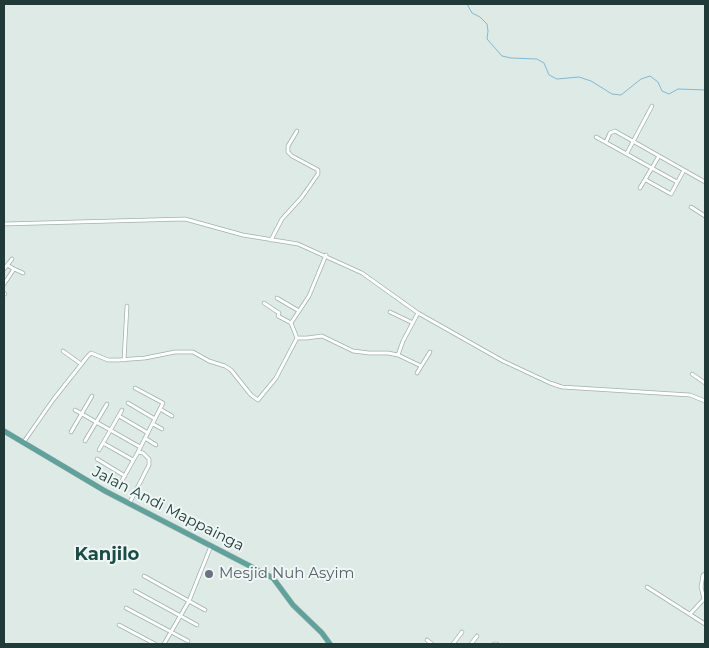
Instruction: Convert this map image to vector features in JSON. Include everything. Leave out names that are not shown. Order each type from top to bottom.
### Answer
[{"type":"main road","name":"Jalan Andi Mappainga","points":[[4,431],[129,504],[273,578],[295,607],[322,633],[330,644]]},
{"type":"street","points":[[627,153],[652,106]]},
{"type":"street","points":[[271,240],[282,219],[302,197],[318,174],[318,170],[288,152],[288,148],[297,131]]},
{"type":"street","points":[[606,142],[609,134],[615,131],[705,182]]},
{"type":"street","points":[[596,137],[677,182]]},
{"type":"street","points":[[640,188],[659,156]]},
{"type":"street","points":[[646,180],[670,194],[684,170]]},
{"type":"street","points":[[691,207],[705,216]]},
{"type":"street","points":[[4,224],[185,219],[243,235],[298,244],[326,255],[362,273],[418,313],[503,361],[557,386],[690,395],[705,401]]},
{"type":"street","points":[[291,323],[309,296],[326,255]]},
{"type":"street","points":[[4,269],[12,258]]},
{"type":"street","points":[[7,265],[23,274]]},
{"type":"street","points":[[4,284],[14,269]]},
{"type":"street","points":[[277,298],[299,311]]},
{"type":"street","points":[[23,443],[91,353],[108,360],[124,360],[175,352],[193,352],[231,370],[250,395],[258,400],[276,378],[297,338],[291,323],[278,316],[279,313],[264,303]]},
{"type":"street","points":[[124,360],[127,306]]},
{"type":"street","points":[[390,312],[413,323]]},
{"type":"street","points":[[398,355],[403,341],[418,313]]},
{"type":"street","points":[[297,338],[322,336],[353,351],[398,355],[422,366]]},
{"type":"street","points":[[64,350],[81,364]]},
{"type":"street","points":[[417,373],[430,352]]},
{"type":"street","points":[[692,374],[705,383]]},
{"type":"street","points":[[120,484],[163,403],[135,388]]},
{"type":"street","points":[[71,432],[92,396]]},
{"type":"street","points":[[128,403],[155,419]]},
{"type":"street","points":[[85,441],[107,404]]},
{"type":"street","points":[[160,409],[172,416]]},
{"type":"street","points":[[75,410],[140,447]]},
{"type":"street","points":[[99,450],[122,410]]},
{"type":"street","points":[[119,416],[148,433]]},
{"type":"street","points":[[153,424],[162,429]]},
{"type":"street","points":[[145,438],[156,445]]},
{"type":"street","points":[[103,443],[133,460]]},
{"type":"street","points":[[129,504],[149,464],[148,459],[143,453],[138,452]]},
{"type":"street","points":[[97,460],[124,476]]},
{"type":"street","points":[[164,644],[189,601],[212,545]]},
{"type":"street","points":[[690,614],[704,599],[701,587],[703,575],[705,574]]},
{"type":"street","points":[[144,576],[205,610]]},
{"type":"street","points":[[647,586],[704,623],[705,617]]},
{"type":"street","points":[[135,591],[197,625]]},
{"type":"street","points":[[126,608],[188,641]]},
{"type":"street","points":[[119,624],[155,644]]},
{"type":"street","points":[[453,644],[462,632]]},
{"type":"street","points":[[471,644],[477,636]]},
{"type":"street","points":[[427,640],[432,644]]},
{"type":"waterway","points":[[467,4],[472,13],[480,17],[487,24],[487,39],[502,56],[537,59],[544,63],[549,75],[557,79],[579,77],[591,81],[612,94],[621,95],[641,79],[650,76],[658,82],[662,91],[669,94],[678,89],[705,90]]},
{"type":"place","name":"Mesjid Nuh Asyim","points":[[209,574]]},
{"type":"district","name":"Kanjilo","points":[[107,555]]}]
